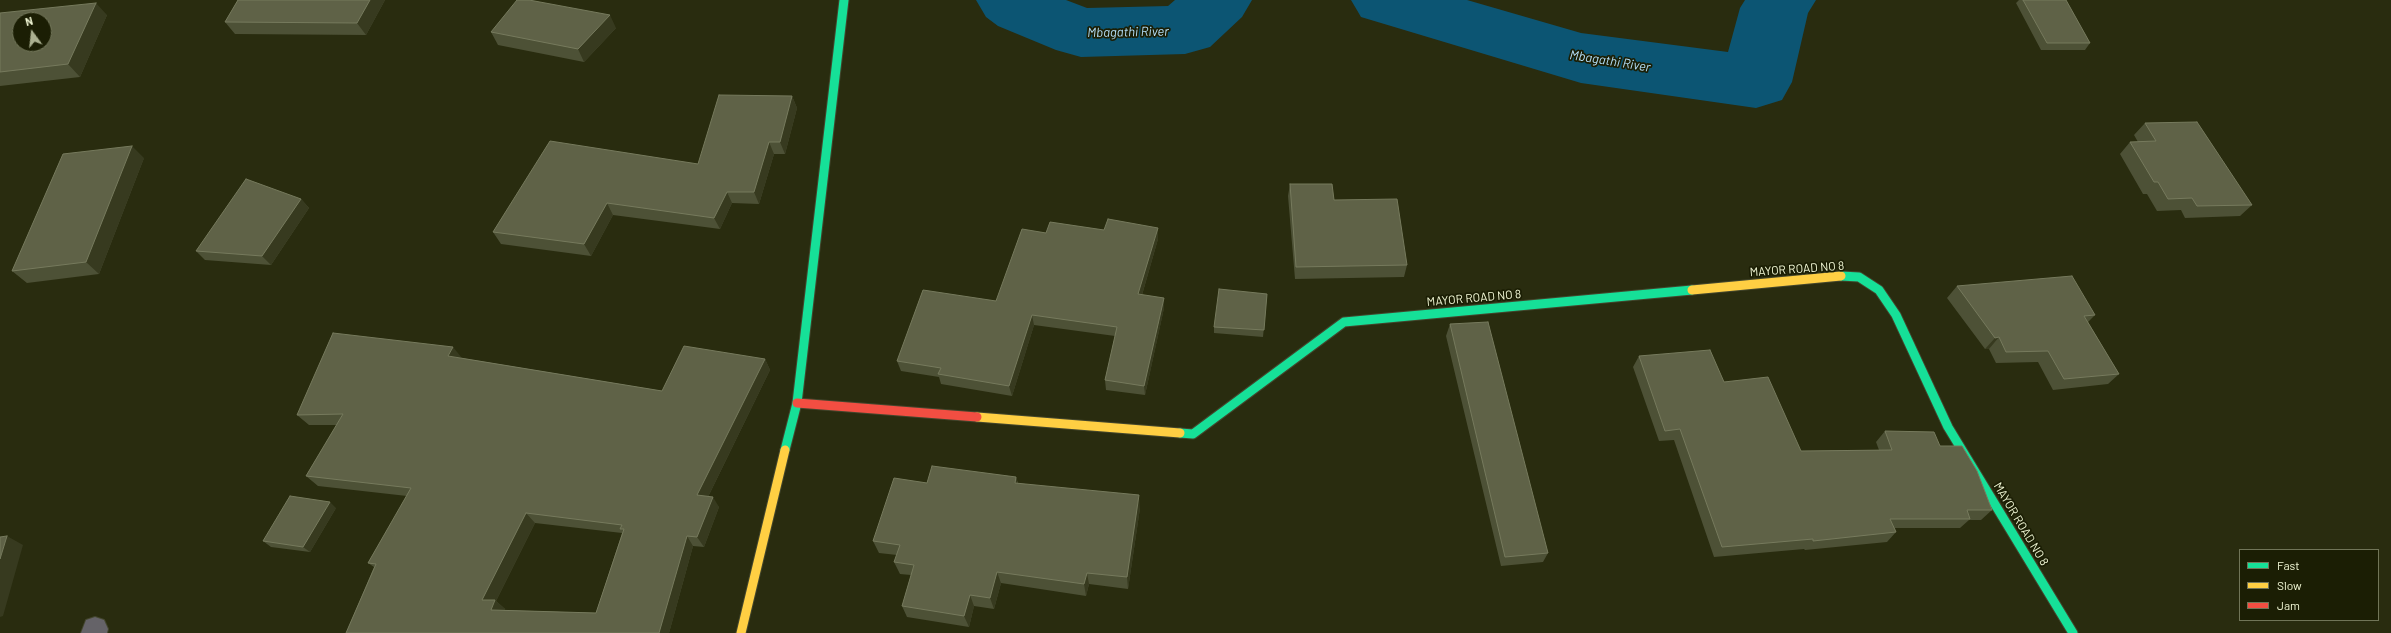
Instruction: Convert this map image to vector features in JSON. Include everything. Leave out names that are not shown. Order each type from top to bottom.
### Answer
[{"type":"street","points":[[741,633],[797,403],[844,0]]},
{"type":"street","name":"MAYOR ROAD NO 8","points":[[797,403],[1193,434],[1344,322],[1830,277],[1859,277],[1879,290],[1896,315],[1948,427],[2073,633]]},
{"type":"building","points":[[238,0],[370,0],[357,23],[225,22]]},
{"type":"building","points":[[517,0],[529,0],[610,15],[578,49],[491,32]]},
{"type":"building","points":[[2023,0],[2066,0],[2090,43],[2047,43]]},
{"type":"building","points":[[96,3],[68,64],[0,72],[0,13]]},
{"type":"building","points":[[719,95],[792,96],[780,142],[769,142],[754,192],[727,192],[714,218],[607,203],[584,244],[493,232],[550,141],[698,164]]},
{"type":"building","points":[[2197,122],[2252,205],[2197,206],[2192,198],[2168,199],[2158,182],[2154,182],[2130,142],[2156,141],[2145,123]]},
{"type":"building","points":[[132,146],[86,262],[12,271],[63,154]]},
{"type":"building","points":[[246,179],[301,199],[262,256],[196,251]]},
{"type":"building","points":[[1290,184],[1332,184],[1334,200],[1397,199],[1407,265],[1296,267]]},
{"type":"building","points":[[1108,219],[1158,228],[1138,294],[1164,298],[1144,386],[1105,380],[1117,327],[1032,315],[1009,386],[938,374],[941,368],[897,361],[923,290],[996,301],[1022,229],[1046,233],[1050,222],[1104,230]]},
{"type":"building","points":[[2072,276],[2095,315],[2084,316],[2119,374],[2064,379],[2048,351],[2006,352],[1999,337],[1995,338],[1957,286]]},
{"type":"building","points":[[1219,289],[1267,294],[1264,330],[1214,327]]},
{"type":"building","points":[[1488,322],[1548,553],[1505,557],[1450,324]]},
{"type":"building","points":[[333,333],[453,347],[448,356],[662,391],[684,346],[765,359],[697,495],[713,497],[697,537],[687,536],[659,633],[346,633],[376,564],[368,563],[411,488],[306,476],[343,414],[297,415]],"holes":[[[526,513],[622,525],[620,529],[624,529],[596,613],[491,610],[495,600],[482,600]]]},
{"type":"building","points":[[1710,350],[1724,382],[1768,377],[1801,451],[1892,450],[1885,431],[1934,432],[1940,446],[1962,446],[1977,471],[1992,510],[1967,510],[1970,519],[1890,519],[1896,532],[1813,541],[1813,539],[1722,547],[1680,429],[1665,431],[1639,356]]},
{"type":"building","points":[[932,466],[1016,477],[1015,483],[1139,495],[1127,577],[1087,573],[1084,584],[997,572],[990,598],[970,595],[964,616],[902,606],[914,565],[894,562],[900,545],[873,541],[894,478],[927,483]]},
{"type":"building","points":[[290,496],[330,502],[303,547],[263,541]]},
{"type":"building","points":[[7,536],[0,559],[0,537]]},
{"type":"waterway","name":"Mbagathi River","points":[[1010,0],[1022,9],[1081,33],[1185,30],[1218,0]]},
{"type":"waterway","name":"Mbagathi River","points":[[1385,0],[1581,58],[1756,82],[1775,8],[1782,0]]},
{"type":"traffic: fast","points":[[785,450],[797,403],[844,0]]},
{"type":"traffic: fast","points":[[1841,276],[1859,277],[1879,290],[1896,315],[1948,427],[2073,633]]},
{"type":"traffic: fast","points":[[1180,433],[1193,434],[1344,322],[1692,290]]},
{"type":"traffic: slow","points":[[1692,290],[1841,276]]},
{"type":"traffic: slow","points":[[977,417],[1180,433]]},
{"type":"traffic: slow","points":[[741,633],[785,450]]},
{"type":"traffic: jam","points":[[797,403],[977,417]]}]
